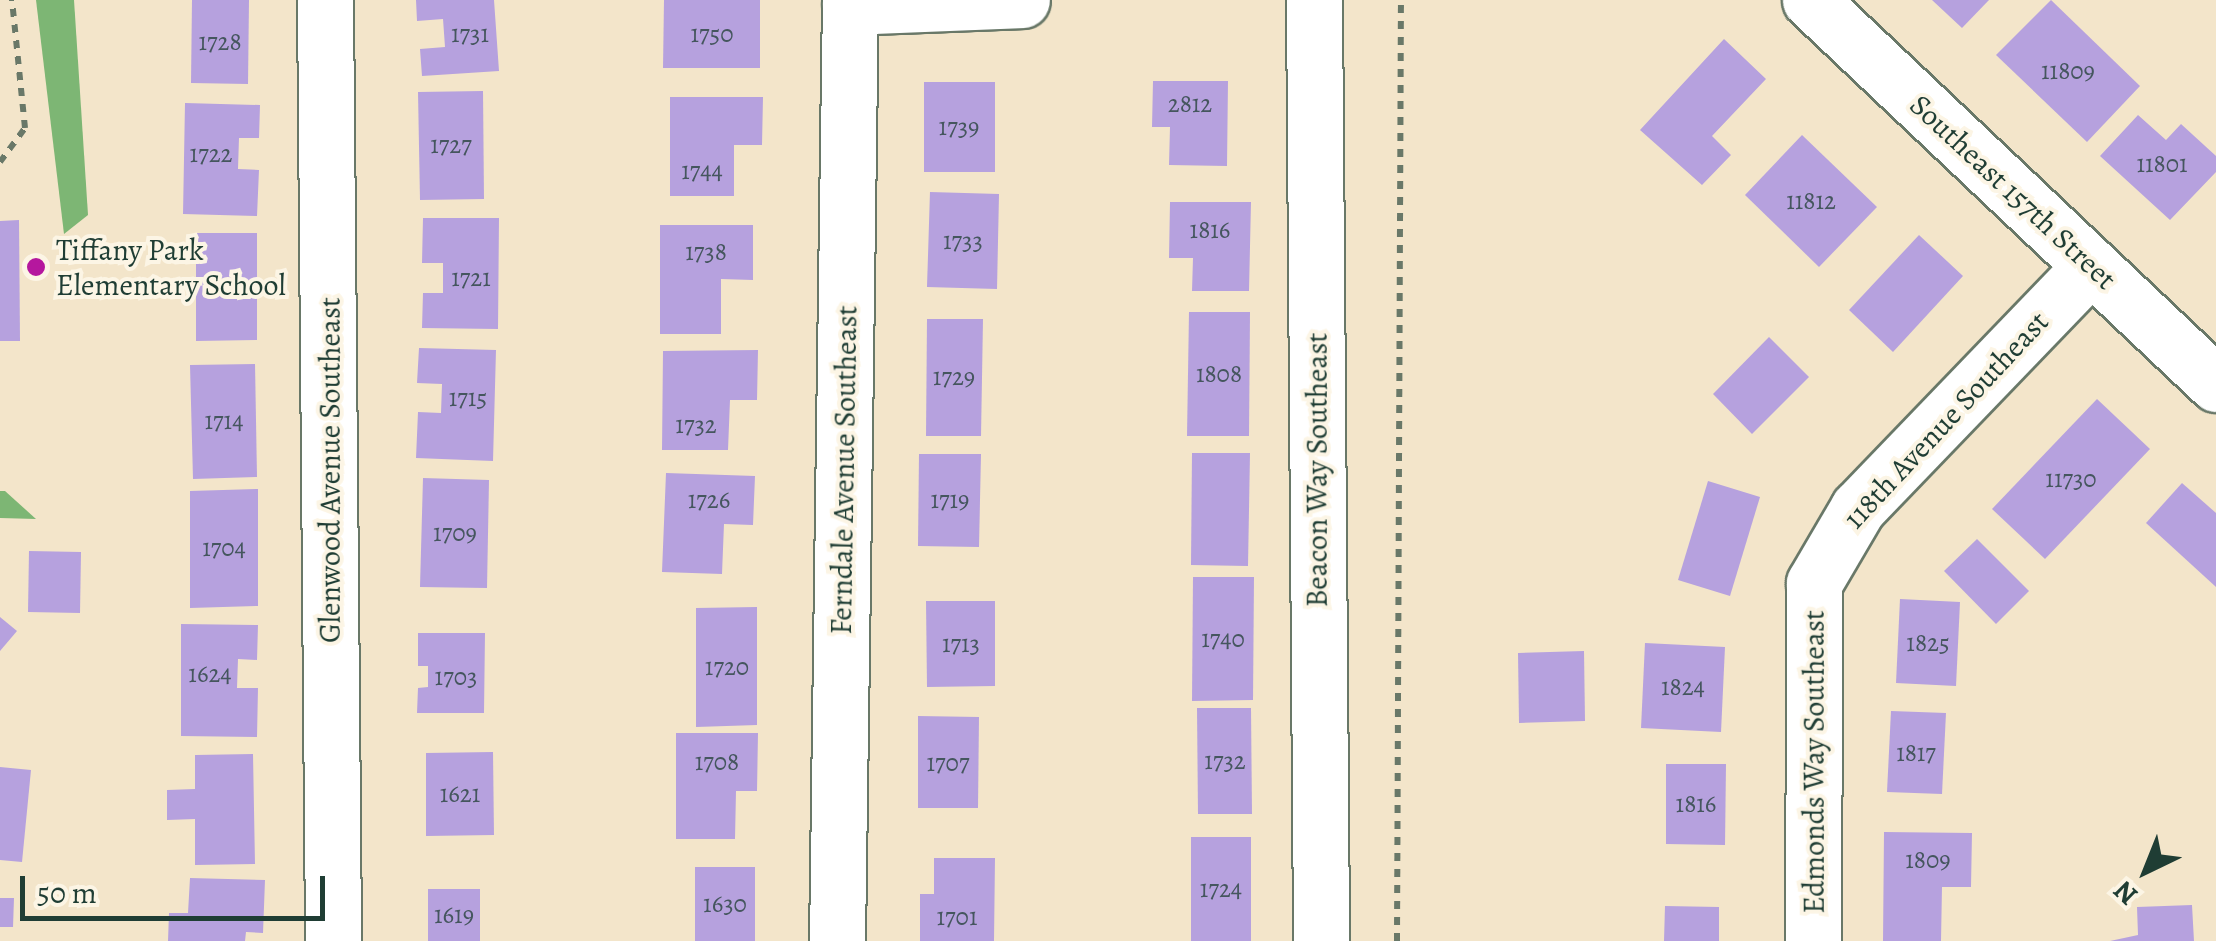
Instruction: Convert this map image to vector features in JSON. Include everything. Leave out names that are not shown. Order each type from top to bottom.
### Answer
[{"type":"street","name":"Glenwood Avenue Southeast","points":[[324,0],[332,941]]},
{"type":"street","points":[[850,4],[1022,0]]},
{"type":"street","name":"Beacon Way Southeast","points":[[1314,0],[1321,941]]},
{"type":"street","name":"Southeast 157th Street","points":[[1810,0],[2216,384]]},
{"type":"street","name":"Ferndale Avenue Southeast","points":[[837,941],[850,4]]},
{"type":"street","name":"118th Avenue Southeast","points":[[1814,584],[1858,508],[2092,266]]},
{"type":"street","name":"Edmonds Way Southeast","points":[[1813,941],[1814,584]]},
{"type":"path","points":[[0,162],[25,128],[12,0]]},
{"type":"path","points":[[1397,941],[1401,0]]},
{"type":"green space","points":[[36,0],[74,0],[88,215],[64,234]]},
{"type":"green space","points":[[0,491],[5,491],[36,519],[0,518]]},
{"type":"building","points":[[192,0],[249,0],[248,84],[191,83]]},
{"type":"building","points":[[416,0],[494,0],[499,71],[422,76],[420,49],[445,47],[443,19],[417,21]]},
{"type":"building","points":[[664,0],[760,0],[760,68],[663,68]]},
{"type":"building","points":[[1932,0],[1989,0],[1962,28]]},
{"type":"building","points":[[2051,0],[2140,86],[2087,142],[1996,55]]},
{"type":"building","points":[[1724,39],[1766,79],[1712,136],[1731,155],[1702,185],[1640,130]]},
{"type":"building","points":[[1153,81],[1228,81],[1227,166],[1169,165],[1170,127],[1152,127]]},
{"type":"building","points":[[924,82],[995,82],[995,172],[924,172]]},
{"type":"building","points":[[483,91],[484,199],[420,200],[418,92]]},
{"type":"building","points":[[670,97],[763,97],[762,145],[734,145],[734,196],[670,196]]},
{"type":"building","points":[[185,103],[260,105],[259,138],[239,138],[238,169],[259,170],[257,216],[183,214]]},
{"type":"building","points":[[2138,115],[2166,140],[2181,124],[2216,156],[2216,172],[2170,220],[2100,156]]},
{"type":"building","points":[[1802,135],[1877,207],[1819,267],[1745,195]]},
{"type":"building","points":[[930,192],[999,194],[997,289],[927,287]]},
{"type":"building","points":[[1170,202],[1251,202],[1249,291],[1192,291],[1193,258],[1169,258]]},
{"type":"building","points":[[423,218],[499,218],[498,329],[422,328],[423,293],[443,293],[443,263],[422,263]]},
{"type":"building","points":[[19,220],[20,341],[0,341],[0,221]]},
{"type":"building","points":[[660,225],[753,225],[753,280],[721,279],[721,334],[660,334]]},
{"type":"building","points":[[196,233],[257,233],[257,340],[196,341]]},
{"type":"building","points":[[1919,235],[1963,276],[1893,352],[1849,310]]},
{"type":"building","points":[[1189,312],[1250,312],[1249,436],[1187,436]]},
{"type":"building","points":[[927,319],[983,319],[981,436],[926,436]]},
{"type":"building","points":[[1769,337],[1809,377],[1752,434],[1713,394]]},
{"type":"building","points":[[419,348],[496,350],[493,461],[416,458],[418,412],[441,413],[442,384],[417,383]]},
{"type":"building","points":[[758,350],[757,400],[730,400],[728,450],[662,450],[663,351]]},
{"type":"building","points":[[255,364],[257,477],[193,479],[190,365]]},
{"type":"building","points":[[2097,399],[2150,449],[2045,559],[1992,509]]},
{"type":"building","points":[[1192,453],[1250,453],[1248,566],[1191,565]]},
{"type":"building","points":[[919,454],[981,454],[979,547],[918,546]]},
{"type":"building","points":[[666,473],[755,476],[753,525],[724,524],[722,574],[662,572]]},
{"type":"building","points":[[423,478],[489,480],[487,588],[420,587]]},
{"type":"building","points":[[1708,481],[1760,497],[1730,596],[1678,580]]},
{"type":"building","points":[[2182,483],[2216,513],[2216,587],[2146,523]]},
{"type":"building","points":[[258,489],[258,606],[190,608],[190,491]]},
{"type":"building","points":[[1977,539],[2029,591],[1996,624],[1944,571]]},
{"type":"building","points":[[29,551],[81,552],[80,613],[28,612]]},
{"type":"building","points":[[1193,577],[1254,577],[1253,700],[1192,701]]},
{"type":"building","points":[[1900,599],[1960,602],[1956,686],[1896,683]]},
{"type":"building","points":[[926,601],[995,601],[995,686],[927,687]]},
{"type":"building","points":[[757,607],[757,725],[696,727],[696,608]]},
{"type":"building","points":[[0,617],[17,631],[0,651]]},
{"type":"building","points":[[181,624],[258,625],[257,660],[238,659],[237,688],[258,688],[257,737],[181,736]]},
{"type":"building","points":[[418,633],[485,633],[484,713],[417,713],[418,688],[428,687],[428,666],[418,666]]},
{"type":"building","points":[[1645,643],[1725,647],[1721,732],[1641,728]]},
{"type":"building","points":[[1584,651],[1585,721],[1519,723],[1518,653]]},
{"type":"building","points":[[1197,708],[1251,708],[1252,814],[1198,814]]},
{"type":"building","points":[[1891,711],[1946,713],[1942,794],[1887,792]]},
{"type":"building","points":[[918,716],[979,717],[978,808],[918,808]]},
{"type":"building","points":[[676,733],[758,733],[757,791],[736,791],[735,839],[676,839]]},
{"type":"building","points":[[493,752],[494,835],[426,836],[426,753]]},
{"type":"building","points":[[253,754],[255,864],[195,865],[195,819],[167,820],[167,790],[195,789],[195,755]]},
{"type":"building","points":[[1666,764],[1726,764],[1725,845],[1666,844]]},
{"type":"building","points":[[0,767],[31,770],[22,862],[0,860]]},
{"type":"building","points":[[1884,832],[1972,833],[1971,887],[1942,887],[1941,941],[1883,941]]},
{"type":"building","points":[[1191,837],[1251,837],[1251,941],[1191,941]]},
{"type":"building","points":[[934,858],[995,858],[994,941],[920,941],[920,894],[934,894]]},
{"type":"building","points":[[695,867],[755,867],[755,941],[695,941]]},
{"type":"building","points":[[190,878],[265,880],[263,933],[246,932],[245,941],[168,941],[169,913],[188,913]]},
{"type":"building","points":[[428,889],[480,889],[480,941],[428,941]]},
{"type":"building","points":[[0,898],[14,898],[13,927],[0,927]]},
{"type":"building","points":[[2192,905],[2194,941],[2110,941],[2138,935],[2137,907]]},
{"type":"building","points":[[1665,906],[1719,907],[1719,941],[1664,941]]},
{"type":"place","name":"Tiffany Park Elementary School","points":[[36,267]]}]
